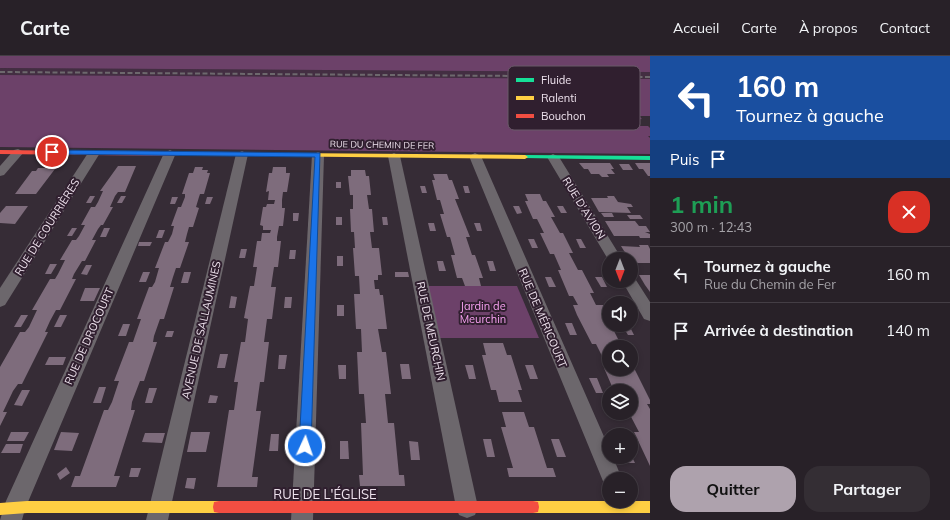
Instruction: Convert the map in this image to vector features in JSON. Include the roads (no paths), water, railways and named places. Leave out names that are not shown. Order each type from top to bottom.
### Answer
[{"type":"street","name":"RUE DU CHEMIN DE FER","points":[[0,152],[650,158]]},
{"type":"street","points":[[0,173],[18,152]]},
{"type":"street","name":"RUE DE COURRIÈRES","points":[[0,301],[94,153]]},
{"type":"street","name":"RUE DE DROCOURT","points":[[8,512],[170,153]]},
{"type":"street","name":"AVENUE DE SALLAUMINES","points":[[158,513],[242,154]]},
{"type":"street","points":[[302,513],[318,155]]},
{"type":"street","name":"RUE DE MEURCHIN","points":[[394,156],[468,507]]},
{"type":"street","name":"RUE DE MÉRICOURT","points":[[475,156],[609,472]]},
{"type":"street","name":"RUE D'AVION","points":[[553,157],[611,252]]},
{"type":"street","points":[[633,288],[650,315]]},
{"type":"street","name":"RUE DE L'ÉGLISE","points":[[8,512],[27,507],[158,513],[302,513],[468,507],[602,504]]},
{"type":"street","name":"RUE DE L'ÉGLISE","points":[[638,506],[650,507]]},
{"type":"railway","points":[[0,72],[508,76]]},
{"type":"railway","points":[[640,77],[650,77]]},
{"type":"park label","name":"Jardin de Meurchin","points":[[483,312]]}]
